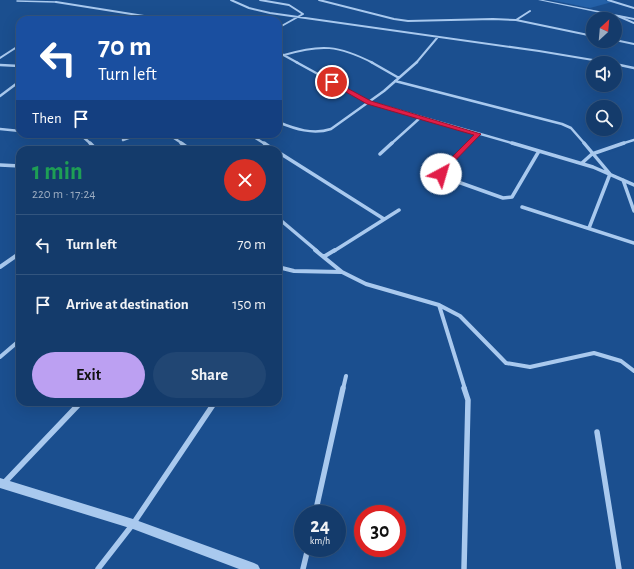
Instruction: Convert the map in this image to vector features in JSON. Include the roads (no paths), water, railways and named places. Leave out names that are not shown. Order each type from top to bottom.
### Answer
[{"type":"street","points":[[231,0],[249,8],[270,14],[586,59]]},
{"type":"street","points":[[260,0],[287,4],[298,9],[303,14],[282,26]]},
{"type":"street","points":[[287,4],[291,0]]},
{"type":"street","points":[[319,0],[394,19],[408,21],[493,19],[516,20],[586,35]]},
{"type":"street","points":[[539,0],[598,12]]},
{"type":"street","points":[[608,0],[634,8]]},
{"type":"street","points":[[56,2],[144,16]]},
{"type":"street","points":[[516,20],[530,11]]},
{"type":"street","points":[[622,17],[634,19]]},
{"type":"street","points":[[622,18],[634,23]]},
{"type":"street","points":[[282,123],[307,132],[328,131],[369,102],[399,78],[437,38]]},
{"type":"street","points":[[622,41],[634,44]]},
{"type":"street","points":[[283,55],[318,47],[347,51],[399,78]]},
{"type":"street","points":[[0,58],[16,48]]},
{"type":"street","points":[[283,55],[369,102],[582,163],[623,179],[634,185]]},
{"type":"street","points":[[0,64],[16,66]]},
{"type":"street","points":[[622,65],[634,68]]},
{"type":"street","points":[[395,81],[568,126],[610,174]]},
{"type":"street","points":[[0,96],[16,83]]},
{"type":"street","points":[[380,154],[421,117]]},
{"type":"street","points":[[0,129],[16,130]]},
{"type":"street","points":[[478,134],[441,172],[441,174],[444,177],[503,198],[512,197],[539,151]]},
{"type":"street","points":[[84,138],[93,146]]},
{"type":"street","points":[[123,140],[128,138]]},
{"type":"street","points":[[173,138],[184,146]]},
{"type":"street","points":[[255,138],[268,146]]},
{"type":"street","points":[[582,163],[592,154],[634,140]]},
{"type":"street","points":[[282,155],[384,219]]},
{"type":"street","points":[[0,165],[16,166]]},
{"type":"street","points":[[589,228],[610,174]]},
{"type":"street","points":[[623,179],[634,211]]},
{"type":"street","points":[[522,207],[634,243]]},
{"type":"street","points":[[324,256],[399,210]]},
{"type":"street","points":[[282,221],[342,272],[366,284],[439,305],[460,316],[506,363],[530,366],[594,353],[621,361],[634,371]]},
{"type":"street","points":[[0,267],[16,256]]},
{"type":"street","points":[[282,268],[294,271],[342,272]]},
{"type":"street","points":[[439,305],[468,400],[464,569]]},
{"type":"street","points":[[0,356],[16,343]]},
{"type":"street","points":[[317,505],[346,376]]},
{"type":"street","points":[[77,406],[1,483],[133,524],[254,569]]},
{"type":"street","points":[[98,569],[133,524],[212,406]]},
{"type":"street","points":[[597,432],[619,569]]},
{"type":"street","points":[[303,569],[306,557]]},
{"type":"lane","points":[[16,1],[56,2]]}]
